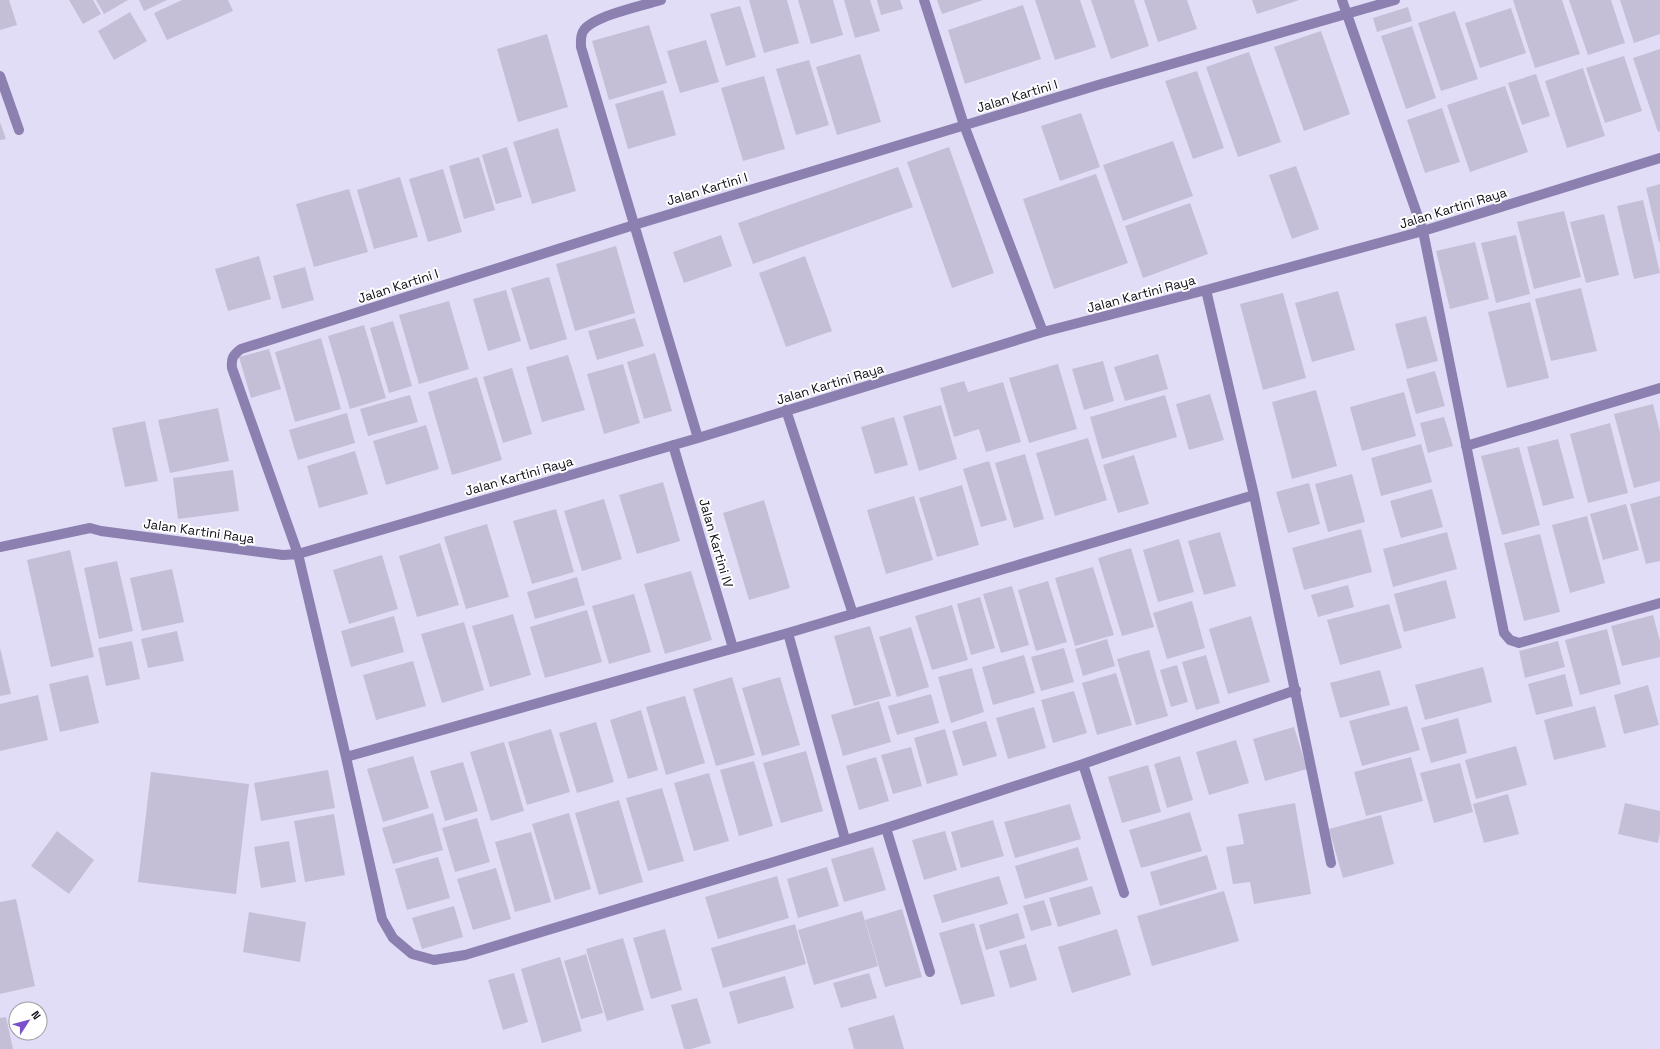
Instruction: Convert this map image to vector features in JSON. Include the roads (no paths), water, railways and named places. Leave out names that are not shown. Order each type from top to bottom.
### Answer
[{"type":"street","points":[[661,0],[601,18],[584,29],[581,36],[581,47],[698,438]]},
{"type":"street","points":[[924,0],[964,125],[1043,332]]},
{"type":"street","points":[[1342,0],[1423,231],[1501,625],[1504,633],[1510,640],[1519,643],[1660,603]]},
{"type":"street","name":"Jalan Kartini I","points":[[298,554],[232,368],[231,359],[234,354],[241,349],[634,225],[964,125],[1395,0]]},
{"type":"street","points":[[0,76],[19,130]]},
{"type":"street","name":"Jalan Kartini Raya","points":[[0,547],[90,528],[100,531],[283,555],[298,554],[698,438],[1043,332],[1206,290],[1423,231],[1660,158]]},
{"type":"street","points":[[1206,290],[1254,495],[1331,863]]},
{"type":"street","points":[[1466,446],[1660,388]]},
{"type":"street","points":[[786,410],[853,614]]},
{"type":"street","name":"Jalan Kartini IV","points":[[673,445],[733,648]]},
{"type":"street","points":[[346,757],[788,633],[1254,495]]},
{"type":"street","points":[[298,554],[346,757],[382,919],[393,938],[412,954],[434,960],[465,955],[845,839],[886,828],[1083,764],[1296,690]]},
{"type":"street","points":[[788,633],[845,839]]},
{"type":"street","points":[[1083,764],[1124,892]]},
{"type":"street","points":[[886,828],[930,972]]}]
